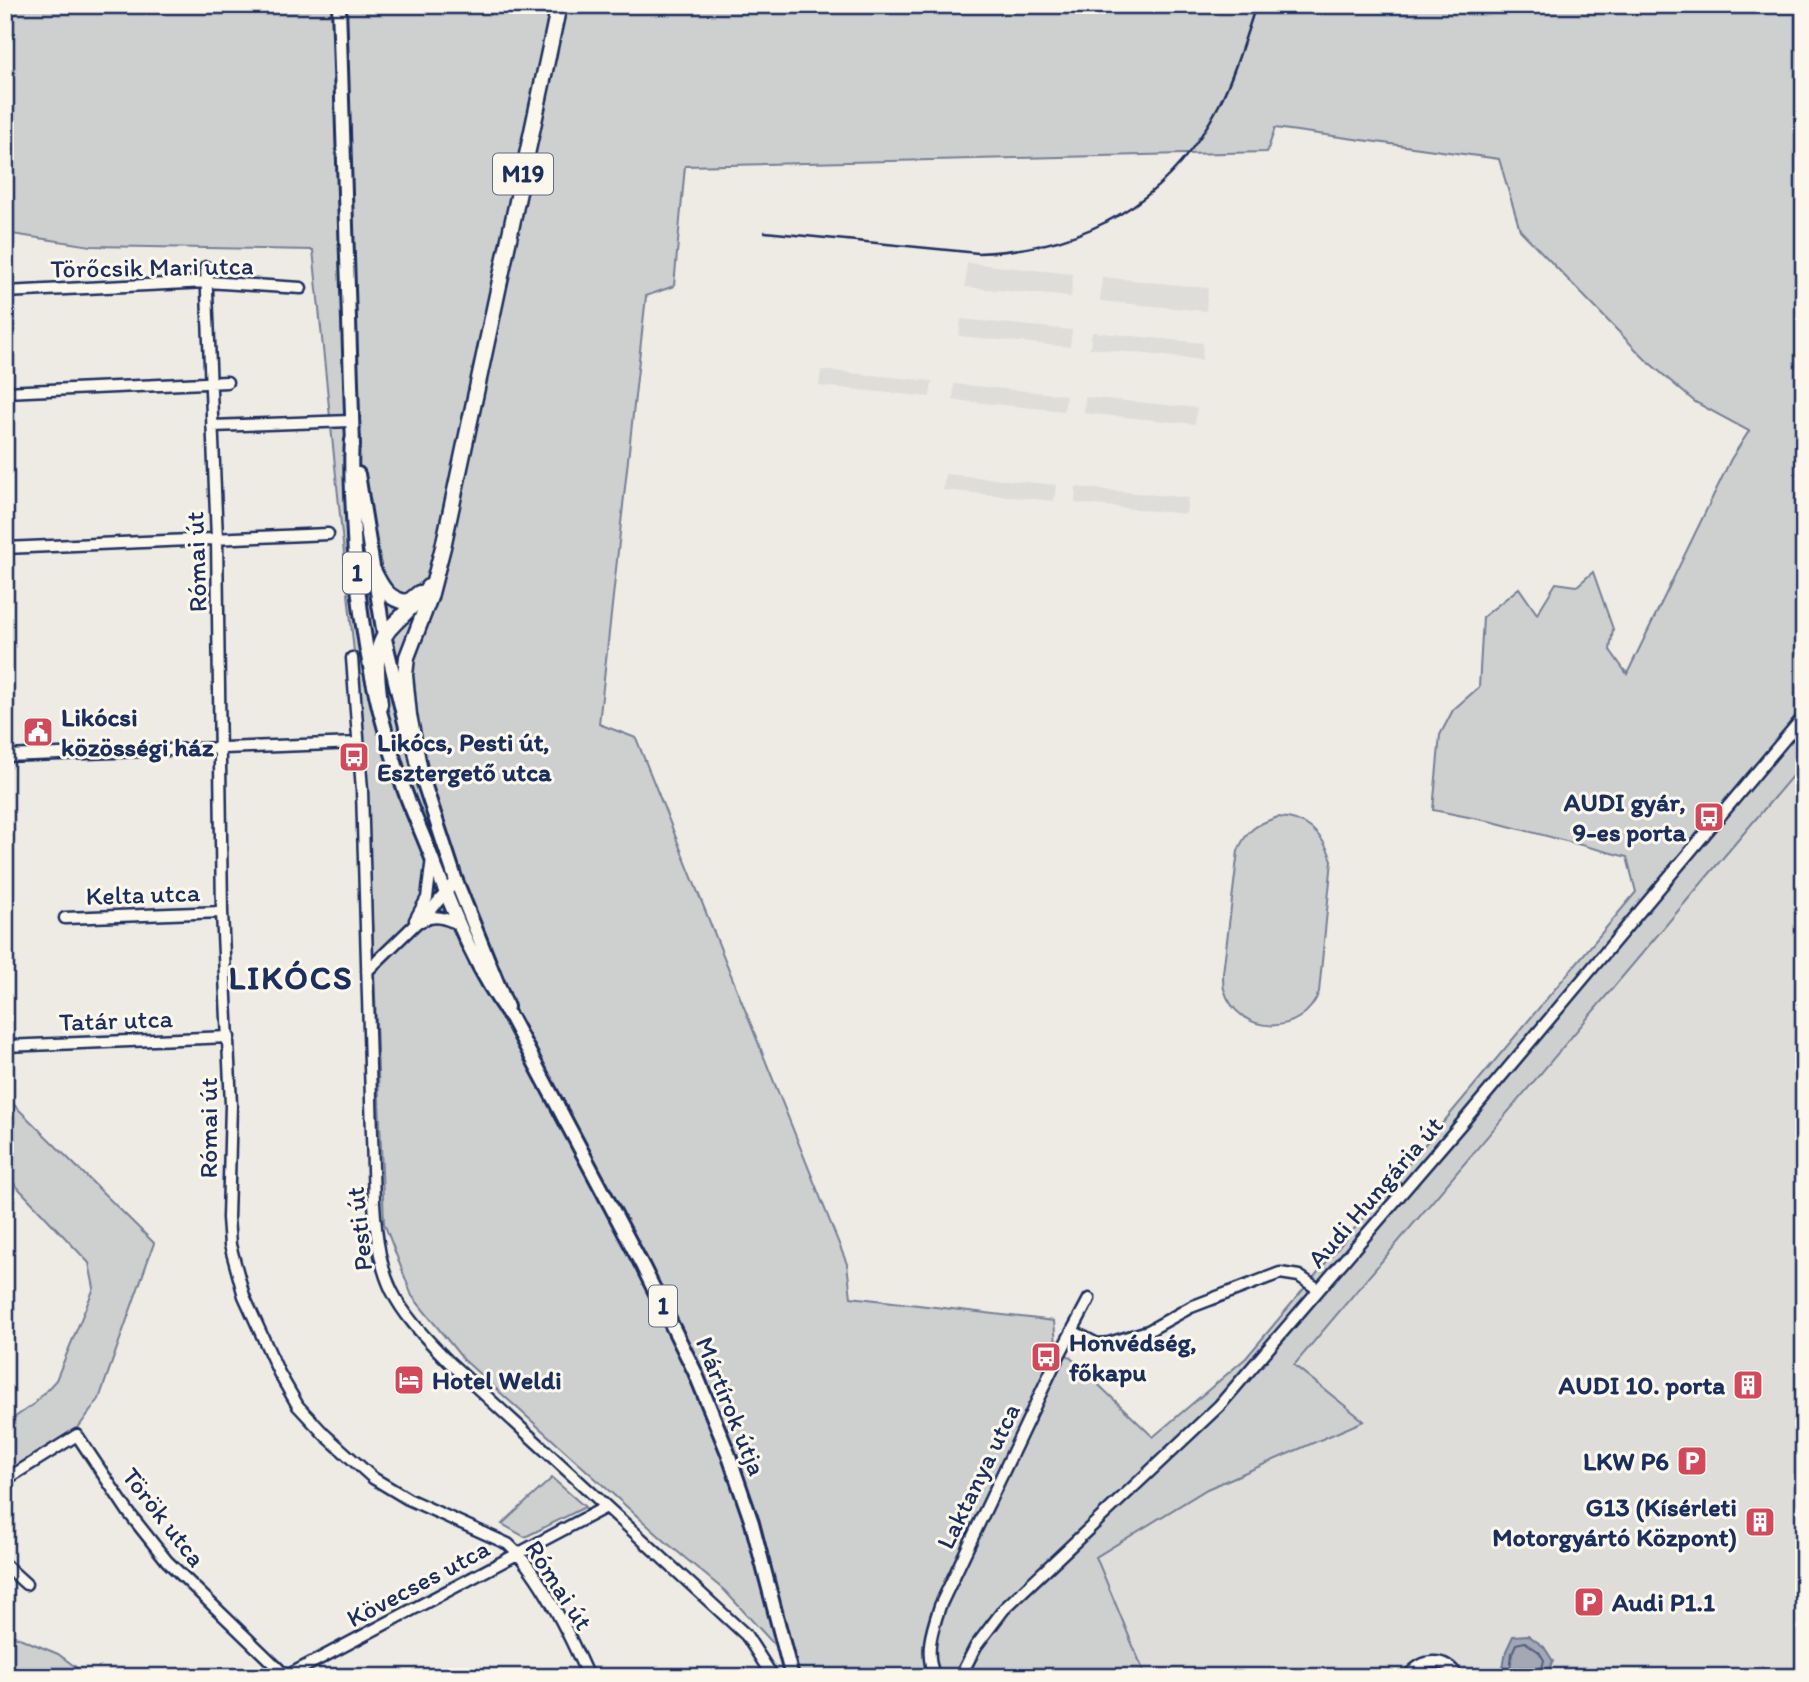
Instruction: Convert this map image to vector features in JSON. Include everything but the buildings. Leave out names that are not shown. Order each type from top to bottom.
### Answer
[{"type":"highway","name":"M19","points":[[432,579],[443,547],[559,5]]},
{"type":"highway","points":[[372,568],[383,589],[402,602],[408,602],[432,579]]},
{"type":"highway","points":[[380,704],[376,653],[384,635],[414,606],[432,579]]},
{"type":"highway","points":[[421,776],[408,715],[405,676],[407,657],[430,597],[432,579]]},
{"type":"main road","name":"1","points":[[339,5],[354,547],[370,667],[389,741],[407,796],[445,893],[485,980],[511,1018]]},
{"type":"main road","name":"1","points":[[352,440],[384,635],[401,713],[456,881],[511,1018]]},
{"type":"main road","name":"Mártírok útja","points":[[511,1018],[643,1267],[700,1383],[752,1523],[792,1677]]},
{"type":"street","name":"Római út","points":[[206,267],[217,539],[222,747],[222,912],[231,1105],[228,1218],[230,1245],[244,1296],[279,1373],[298,1406],[324,1434],[373,1478],[408,1499],[508,1544],[519,1554],[553,1606],[588,1677]]},
{"type":"street","name":"Törőcsik Mari utca","points":[[5,292],[207,282],[300,288]]},
{"type":"street","points":[[5,392],[226,382]]},
{"type":"street","points":[[212,426],[351,421]]},
{"type":"street","points":[[5,548],[328,534]]},
{"type":"street","name":"Pesti út","points":[[352,658],[362,803],[375,1214],[380,1260],[385,1278],[394,1298],[416,1329],[746,1635],[773,1677]]},
{"type":"street","name":"Audi Hungária út","points":[[960,1677],[976,1646],[1004,1609],[1219,1406],[1471,1113],[1804,716]]},
{"type":"street","points":[[5,756],[358,743]]},
{"type":"street","points":[[409,929],[427,898],[432,858]]},
{"type":"street","points":[[367,971],[456,881]]},
{"type":"street","name":"Kelta utca","points":[[65,918],[222,912]]},
{"type":"street","points":[[409,929],[434,916],[458,924]]},
{"type":"street","name":"Tatár utca","points":[[5,1046],[229,1037]]},
{"type":"street","points":[[1072,1331],[1097,1344],[1109,1343],[1148,1331],[1191,1307],[1280,1273],[1299,1276],[1318,1289]]},
{"type":"street","name":"Laktanya utca","points":[[935,1677],[928,1653],[940,1606],[1088,1299]]},
{"type":"street","name":"Török utca","points":[[5,1480],[77,1435],[129,1513],[167,1560],[286,1677]]},
{"type":"street","name":"Kövecses utca","points":[[286,1677],[606,1507]]},
{"type":"street","points":[[5,1565],[26,1584]]},
{"type":"street","points":[[1408,1677],[1419,1665],[1432,1661],[1445,1664],[1458,1677]]},
{"type":"shaded area","points":[[5,5],[1804,5],[1804,762],[1294,1365],[1364,1421],[1207,1489],[1096,1557],[1146,1677],[804,1677],[725,1591],[667,1543],[463,1359],[412,1296],[384,1223],[366,770],[313,250],[91,246],[5,233]],"holes":[[[1275,128],[1499,159],[1520,230],[1646,360],[1695,402],[1749,431],[1731,459],[1627,674],[1610,650],[1613,629],[1593,572],[1577,586],[1556,583],[1537,614],[1519,588],[1483,617],[1479,687],[1453,710],[1440,735],[1433,810],[1493,822],[1627,857],[1636,892],[1246,1358],[1153,1437],[1056,1344],[1054,1321],[851,1297],[847,1264],[636,738],[599,724],[646,296],[674,286],[685,166],[1267,152]]]},
{"type":"shaded area","points":[[967,263],[1073,274],[1071,297],[965,287]]},
{"type":"shaded area","points":[[1102,277],[1208,288],[1206,311],[1100,301]]},
{"type":"shaded area","points":[[961,319],[1072,330],[1070,347],[959,336]]},
{"type":"shaded area","points":[[1092,332],[1203,343],[1202,360],[1090,348]]},
{"type":"shaded area","points":[[821,370],[932,381],[930,397],[819,386]]},
{"type":"shaded area","points":[[954,384],[1066,395],[1064,411],[953,400]]},
{"type":"shaded area","points":[[1085,397],[1197,408],[1195,424],[1084,413]]},
{"type":"shaded area","points":[[945,474],[1056,485],[1054,501],[943,490]]},
{"type":"shaded area","points":[[1076,487],[1188,498],[1186,514],[1075,503]]},
{"type":"shaded area","points":[[1804,762],[1804,1677],[1146,1677],[1096,1557],[1207,1489],[1364,1422],[1294,1365]]},
{"type":"shaded area","points":[[1278,817],[1297,820],[1312,829],[1324,842],[1332,860],[1319,992],[1311,1007],[1299,1017],[1286,1023],[1271,1025],[1256,1023],[1242,1016],[1231,1005],[1224,989],[1223,973],[1238,851],[1253,829]]},
{"type":"shaded area","points":[[5,1096],[154,1243],[99,1399],[75,1432],[5,1476],[5,1424],[34,1404],[56,1380],[94,1288],[89,1263],[5,1174]]},
{"type":"shaded area","points":[[552,1478],[585,1507],[525,1537],[502,1524]]},
{"type":"shaded area","points":[[5,1632],[58,1654],[89,1677],[5,1677]]},
{"type":"water","points":[[1528,1635],[1544,1647],[1553,1661],[1546,1675],[1502,1675],[1506,1651],[1513,1636]]},
{"type":"railway","points":[[765,232],[978,253],[1054,242],[1089,230],[1120,214],[1149,193],[1199,139],[1225,93],[1256,5]]},
{"type":"place","name":"Likócsi közösségi ház","points":[[38,732]]},
{"type":"place","name":"Likócs, Pesti út, Esztergető utca","points":[[354,757]]},
{"type":"place","name":"AUDI gyár, 9-es porta","points":[[1709,817]]},
{"type":"place","name":"Honvédség, főkapu","points":[[1046,1357]]},
{"type":"place","name":"Hotel Weldi","points":[[409,1380]]},
{"type":"place","name":"AUDI 10. porta","points":[[1748,1385]]},
{"type":"place","name":"LKW P6","points":[[1692,1461]]},
{"type":"place","name":"G13 (Kísérleti Motorgyártó Központ)","points":[[1760,1522]]},
{"type":"place","name":"Audi P1.1","points":[[1589,1602]]},
{"type":"district","name":"LIKÓCS","points":[[291,977]]}]
